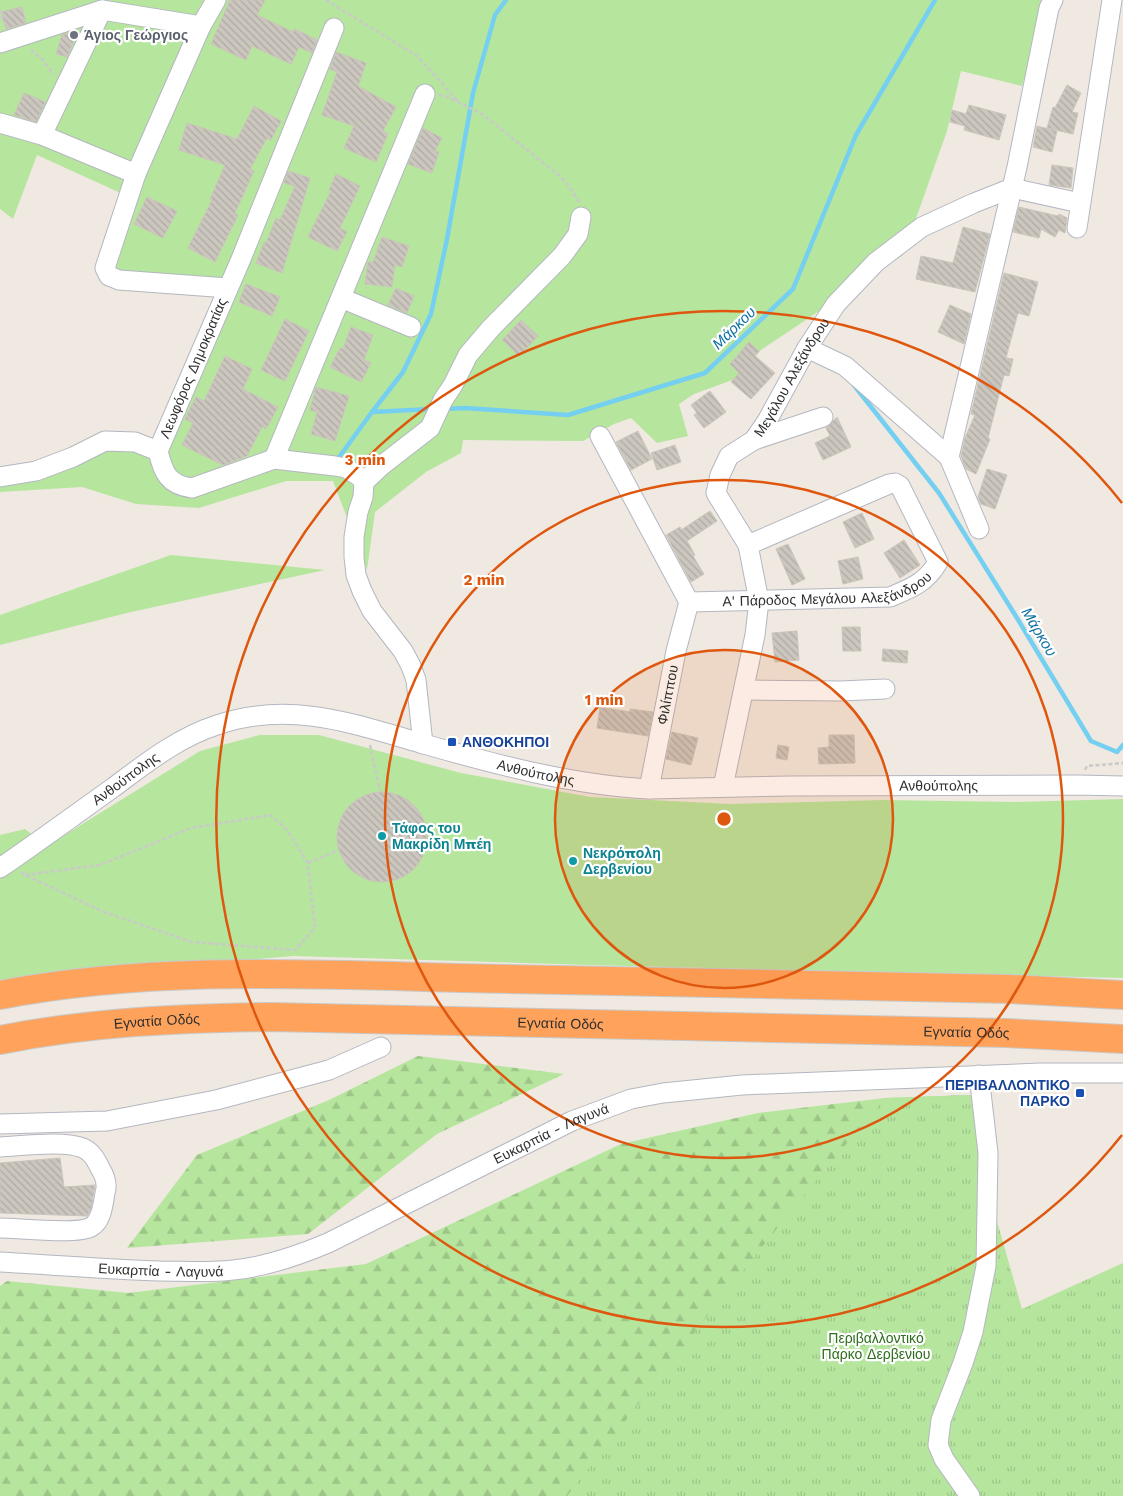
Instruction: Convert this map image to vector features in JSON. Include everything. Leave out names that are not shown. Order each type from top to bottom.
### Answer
[{"type":"highway","points":[[0,995],[77,983],[140,977],[270,974],[1009,989],[1123,995]]},
{"type":"highway","name":"Εγνατία Οδός","points":[[0,1040],[82,1027],[145,1020],[271,1017],[1006,1033],[1123,1039]]},
{"type":"street","points":[[216,0],[201,26],[136,174],[105,268],[110,276],[119,280],[228,288]]},
{"type":"street","points":[[949,457],[1012,188],[1049,8],[1053,0]]},
{"type":"street","points":[[1077,228],[1112,0]]},
{"type":"street","points":[[0,43],[102,10],[201,26]]},
{"type":"street","points":[[42,134],[102,10]]},
{"type":"street","name":"Λεωφόρος Δημοκρατίας","points":[[334,28],[228,288],[158,450],[162,469],[172,481],[181,486],[192,488],[274,459],[346,468],[354,472],[364,482]]},
{"type":"street","points":[[274,459],[425,94]]},
{"type":"street","points":[[0,123],[42,134],[136,174]]},
{"type":"street","points":[[1012,188],[1080,203]]},
{"type":"street","name":"Μεγάλου Αλεξάνδρου","points":[[723,787],[755,635],[759,601],[748,545],[716,493],[720,475],[729,456],[754,440],[767,421],[807,348],[836,304],[876,262],[922,227],[1012,188]]},
{"type":"street","points":[[424,744],[416,680],[411,666],[403,651],[372,611],[356,575],[354,537],[358,512],[363,497],[364,482],[381,466],[430,428],[468,355],[490,328],[562,256],[578,234],[581,217]]},
{"type":"street","points":[[341,298],[411,327]]},
{"type":"street","points":[[807,348],[845,366],[949,457],[979,529]]},
{"type":"street","points":[[754,440],[823,417]]},
{"type":"street","points":[[600,436],[689,602]]},
{"type":"street","points":[[0,477],[36,471],[73,457],[105,441],[135,442],[158,450]]},
{"type":"street","name":"Α' Πάροδος Μεγάλου Αλεξάνδρου","points":[[689,602],[890,597],[920,583],[932,572],[938,562],[900,486],[896,483],[889,484],[748,545]]},
{"type":"street","name":"Φιλίππου","points":[[650,789],[676,651],[689,602]]},
{"type":"street","points":[[744,690],[833,692],[885,689]]},
{"type":"street","name":"Ανθούπολης","points":[[3,866],[156,756],[216,725],[267,714],[294,714],[346,721],[424,744],[550,776],[650,789],[723,787],[1123,786]]},
{"type":"street","points":[[0,1124],[107,1121],[216,1100],[329,1070],[382,1047]]},
{"type":"street","name":"Ευκαρπία - Λαγυνά","points":[[0,1262],[128,1270],[199,1272],[233,1270],[265,1265],[297,1256],[328,1243],[572,1122],[631,1099],[663,1093],[742,1085],[979,1074],[1123,1073]]},
{"type":"street","points":[[970,1496],[944,1459],[938,1445],[941,1420],[963,1363],[972,1332],[986,1266],[988,1153],[979,1074]]},
{"type":"street","points":[[0,1147],[68,1144],[84,1149],[97,1161],[105,1176],[107,1188],[98,1221],[90,1228],[76,1231],[0,1228]]},
{"type":"path","points":[[326,0],[417,56],[459,102]]},
{"type":"path","points":[[425,94],[446,96],[482,114],[526,147],[569,186],[580,206],[581,217]]},
{"type":"path","points":[[366,726],[380,792]]},
{"type":"path","points":[[3,866],[104,912],[192,942],[295,950],[315,928],[308,862],[287,830],[271,815],[191,828],[100,865],[26,875]]},
{"type":"path","points":[[308,862],[339,850]]},
{"type":"green space","points":[[0,0],[1048,0],[1022,86],[961,71],[947,131],[903,255],[761,350],[735,379],[694,394],[679,404],[688,436],[657,443],[631,418],[614,424],[583,441],[463,440],[461,453],[426,472],[375,512],[367,570],[333,481],[286,481],[199,508],[136,504],[82,487],[0,492],[0,477],[105,441],[158,450],[227,288],[99,278],[125,195],[37,155],[13,219],[0,209]]},
{"type":"green space","points":[[171,555],[325,570],[131,612],[0,645],[0,615]]},
{"type":"green space","name":"Νεκρόπολη Δερβενίου","points":[[260,735],[319,735],[461,773],[590,797],[730,804],[882,800],[1015,802],[1123,799],[1123,978],[294,956],[23,978],[0,982],[0,835],[25,829],[47,846],[200,751]]},
{"type":"green space","points":[[418,1056],[564,1074],[437,1134],[308,1234],[127,1248],[197,1155],[329,1100]]},
{"type":"green space","points":[[971,1095],[827,1496],[0,1496],[0,1286],[7,1281],[128,1293],[366,1264],[621,1144],[758,1113],[885,1098]]},
{"type":"green space","name":"Περιβαλλοντικό Πάρκο Δερβενίου","points":[[971,1095],[985,1179],[1022,1309],[1123,1263],[1123,1496],[567,1496],[763,1245],[885,1098]]},
{"type":"building","points":[[230,0],[265,0],[257,15],[293,32],[295,29],[317,40],[312,53],[299,47],[291,64],[252,46],[246,60],[211,44]]},
{"type":"building","points":[[22,7],[26,23],[6,29],[1,12]]},
{"type":"building","points":[[72,32],[77,33],[67,57],[56,54],[62,35]]},
{"type":"building","points":[[336,52],[366,63],[358,86],[396,107],[383,131],[388,134],[376,162],[344,148],[354,126],[322,115],[337,72],[330,69]]},
{"type":"building","points":[[1067,85],[1081,93],[1072,112],[1078,113],[1073,134],[1047,128],[1053,107],[1055,108]]},
{"type":"building","points":[[24,93],[45,102],[36,122],[14,115]]},
{"type":"building","points":[[969,105],[1006,115],[999,140],[964,130],[965,126],[950,122],[952,110],[966,114]]},
{"type":"building","points":[[254,106],[281,121],[271,140],[267,138],[250,169],[254,171],[235,213],[238,215],[215,262],[188,248],[212,200],[210,199],[225,165],[179,150],[187,123],[237,139]]},
{"type":"building","points":[[1037,126],[1057,131],[1052,152],[1033,147]]},
{"type":"building","points":[[423,128],[442,138],[435,151],[439,152],[432,173],[408,164]]},
{"type":"building","points":[[1052,165],[1073,168],[1071,188],[1049,185]]},
{"type":"building","points":[[288,171],[310,178],[282,273],[256,263],[276,218],[280,220],[295,186],[284,183]]},
{"type":"building","points":[[336,174],[360,186],[340,228],[347,232],[337,251],[308,237],[331,191],[329,190]]},
{"type":"building","points":[[147,197],[177,211],[163,238],[134,224]]},
{"type":"building","points":[[1019,207],[1058,216],[1059,214],[1067,218],[1065,233],[1059,230],[1055,237],[1041,229],[1039,238],[1013,232]]},
{"type":"building","points":[[963,227],[990,234],[975,292],[916,279],[921,256],[953,263]]},
{"type":"building","points":[[382,237],[409,246],[402,267],[395,265],[392,287],[365,284],[368,262],[373,262]]},
{"type":"building","points":[[1004,273],[1038,282],[1029,316],[1018,313],[1006,358],[1013,359],[1009,376],[1004,375],[988,438],[990,439],[976,474],[966,469],[961,456],[965,438],[975,415],[971,414]]},
{"type":"building","points":[[246,284],[280,297],[272,316],[239,302]]},
{"type":"building","points":[[396,288],[414,296],[407,313],[388,305]]},
{"type":"building","points":[[950,305],[971,314],[964,344],[938,332]]},
{"type":"building","points":[[285,319],[309,331],[285,381],[261,370]]},
{"type":"building","points":[[521,320],[538,336],[519,356],[502,340]]},
{"type":"building","points":[[351,327],[373,335],[364,360],[371,363],[361,382],[330,367],[340,348],[343,349]]},
{"type":"building","points":[[749,342],[759,351],[755,356],[775,373],[751,399],[731,382],[739,373],[730,364]]},
{"type":"building","points":[[225,356],[252,369],[243,389],[278,407],[266,429],[262,427],[247,456],[223,465],[182,445],[193,423],[185,419],[196,397],[204,401]]},
{"type":"building","points":[[316,387],[349,396],[335,441],[311,434],[317,412],[310,410]]},
{"type":"building","points":[[710,391],[726,412],[704,428],[694,415],[697,413],[691,405]]},
{"type":"building","points":[[837,417],[851,447],[823,460],[815,443],[830,436],[826,428]]},
{"type":"building","points":[[638,431],[652,459],[631,470],[616,442]]},
{"type":"building","points":[[675,445],[681,462],[657,470],[651,453]]},
{"type":"building","points":[[987,469],[1007,475],[995,509],[981,504],[978,497]]},
{"type":"building","points":[[710,511],[717,521],[687,541],[695,555],[693,556],[704,574],[691,582],[666,535],[680,527],[681,530]]},
{"type":"building","points":[[862,513],[874,539],[855,548],[843,522]]},
{"type":"building","points":[[904,540],[920,565],[900,578],[884,553]]},
{"type":"building","points":[[788,544],[805,579],[792,585],[776,549]]},
{"type":"building","points":[[858,557],[863,579],[843,584],[838,561]]},
{"type":"building","points":[[842,627],[860,627],[861,651],[843,651]]},
{"type":"building","points":[[797,631],[799,660],[775,662],[772,633]]},
{"type":"building","points":[[883,649],[908,651],[907,663],[882,661]]},
{"type":"building","points":[[600,707],[630,712],[630,709],[653,712],[648,736],[597,728]]},
{"type":"building","points":[[672,732],[698,738],[691,765],[666,759]]},
{"type":"building","points":[[829,735],[854,735],[855,763],[819,764],[818,748],[829,747]]},
{"type":"building","points":[[778,745],[789,747],[787,760],[776,758]]},
{"type":"building","name":"Τάφος του Μακρίδη Μπέη","points":[[382,792],[399,795],[414,805],[424,820],[427,837],[424,854],[414,869],[399,879],[382,882],[365,879],[350,869],[340,854],[337,837],[340,820],[350,805],[365,795]]},
{"type":"building","points":[[60,1158],[64,1187],[95,1185],[91,1209],[87,1216],[0,1213],[0,1163]]},
{"type":"waterway","name":"Μάρκου","points":[[372,412],[403,372],[431,314],[447,239],[473,93],[495,15],[506,0]]},
{"type":"waterway","name":"Μάρκου","points":[[445,409],[465,408],[568,415],[705,373],[793,289],[856,135],[935,0]]},
{"type":"waterway","name":"Μάρκου","points":[[853,384],[939,493],[1091,741],[1117,752],[1123,745]]},
{"type":"waterway","name":"Μάρκου","points":[[337,460],[372,412],[432,409]]},
{"type":"place","name":"Άγιος Γεώργιος","points":[[74,35]]},
{"type":"place","name":"ΑΝΘΟΚΗΠΟΙ","points":[[452,742]]},
{"type":"place","name":"Τάφος του Μακρίδη Μπέη","points":[[382,836]]},
{"type":"place","name":"Νεκρόπολη Δερβενίου","points":[[573,861]]},
{"type":"place","name":"ΠΕΡΙΒΑΛΛΟΝΤΙΚΟ ΠΑΡΚΟ","points":[[1080,1093]]}]
